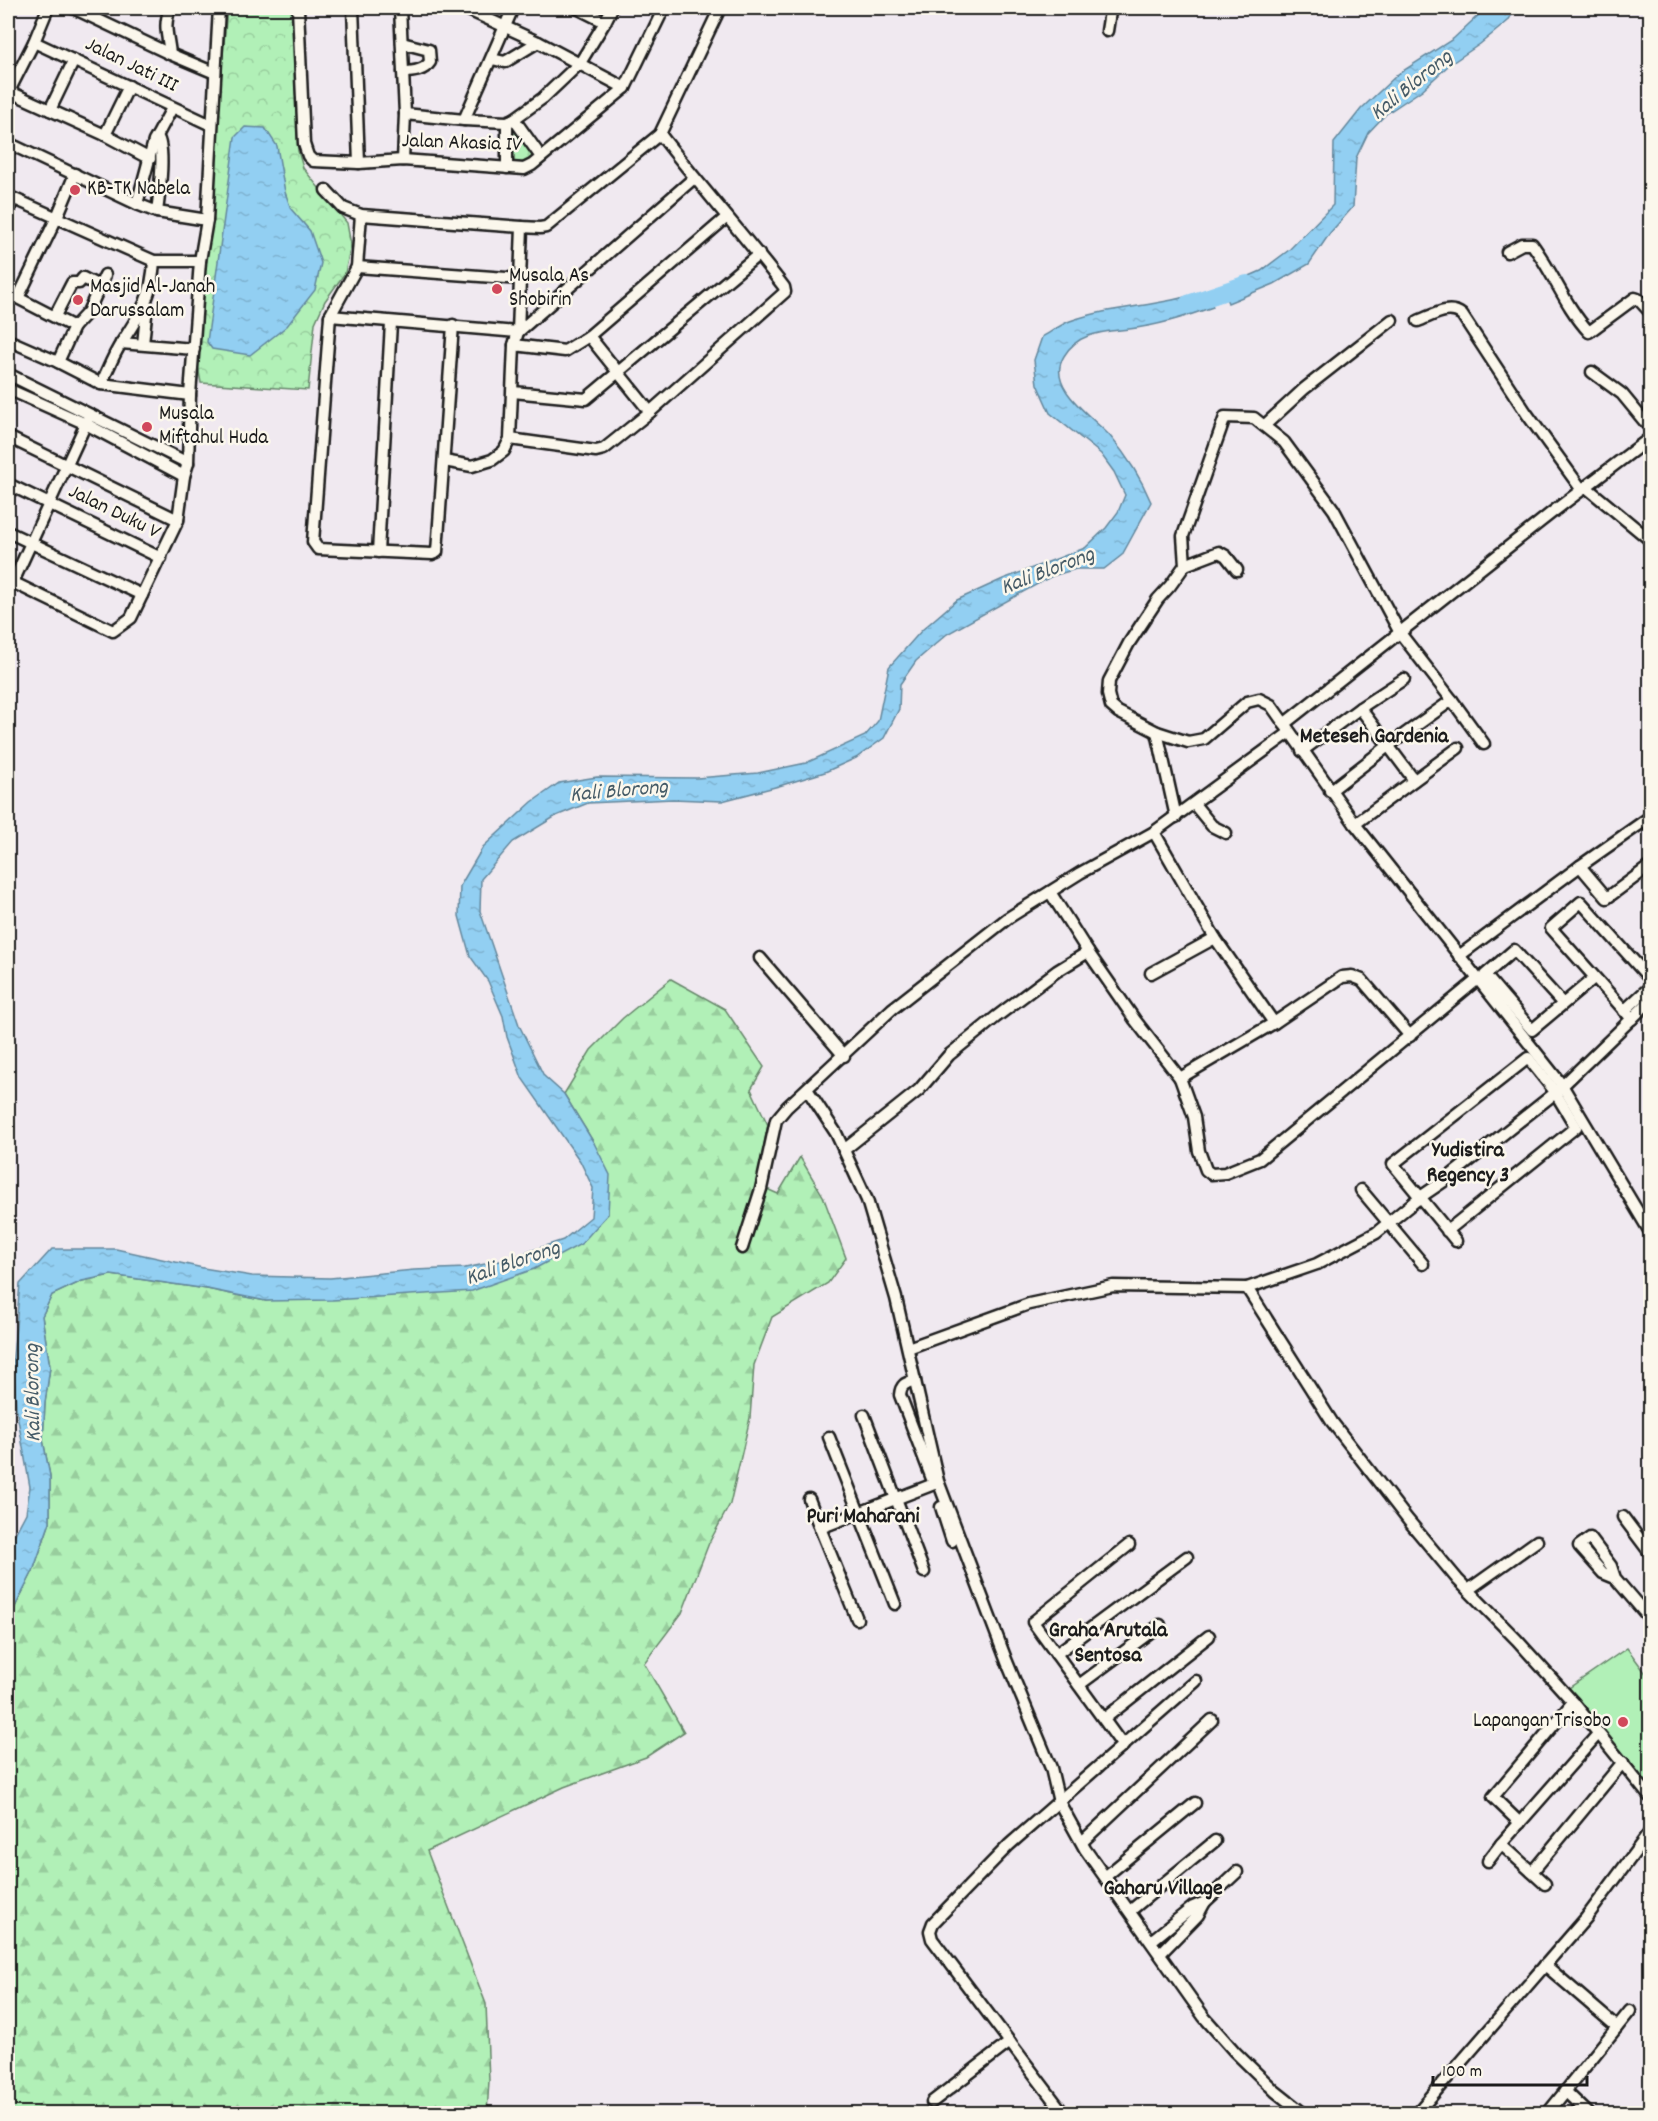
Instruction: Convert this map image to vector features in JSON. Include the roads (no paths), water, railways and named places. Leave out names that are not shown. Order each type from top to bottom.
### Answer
[{"type":"street","points":[[48,8],[34,42],[8,92],[105,135],[150,159]]},
{"type":"street","points":[[73,8],[96,12],[170,54],[215,73]]},
{"type":"street","points":[[170,8],[164,26],[169,38],[170,54]]},
{"type":"street","points":[[49,504],[10,581],[113,631],[131,618],[178,520],[188,463],[190,395],[200,261],[207,220],[219,8]]},
{"type":"street","name":"Jalan Akasia IV","points":[[298,8],[304,144],[308,156],[317,162],[358,163],[403,160],[528,168],[625,88]]},
{"type":"street","points":[[353,8],[358,163]]},
{"type":"street","points":[[400,8],[405,114],[403,160]]},
{"type":"street","points":[[464,8],[538,42],[625,88],[664,8]]},
{"type":"street","points":[[464,120],[513,8]]},
{"type":"street","points":[[577,8],[605,22]]},
{"type":"street","points":[[405,114],[464,120],[511,120],[543,98],[580,63],[612,8]]},
{"type":"street","points":[[326,190],[343,208],[361,215],[546,227],[660,134],[720,8]]},
{"type":"street","points":[[1107,31],[1110,12],[1114,8]]},
{"type":"street","name":"Jalan Jati III","points":[[34,42],[212,125]]},
{"type":"street","points":[[492,59],[505,62],[538,42]]},
{"type":"street","points":[[402,43],[429,50],[430,62],[427,66],[414,72],[403,72]]},
{"type":"street","points":[[50,110],[74,60]]},
{"type":"street","points":[[105,135],[129,86]]},
{"type":"street","points":[[137,204],[154,141],[172,108]]},
{"type":"street","points":[[511,120],[541,157]]},
{"type":"street","points":[[507,168],[511,120]]},
{"type":"street","points":[[510,439],[596,451],[604,449],[783,296],[784,287],[759,254],[660,134]]},
{"type":"street","points":[[157,136],[160,141],[161,169],[158,212]]},
{"type":"street","points":[[8,143],[137,204],[158,212],[207,220]]},
{"type":"street","points":[[74,327],[13,296],[57,217],[75,174]]},
{"type":"street","points":[[330,316],[518,332],[694,178]]},
{"type":"street","points":[[8,212],[10,197],[154,261],[200,261]]},
{"type":"street","points":[[361,215],[357,267],[330,316],[313,542],[316,547],[432,555],[437,552],[453,325]]},
{"type":"street","points":[[514,345],[565,351],[589,336],[727,217]]},
{"type":"street","points":[[444,461],[472,466],[483,464],[500,455],[510,439],[514,345],[518,332],[522,227]]},
{"type":"street","points":[[1507,252],[1522,244],[1532,244],[1589,332],[1635,298],[1638,298],[1650,312]]},
{"type":"street","points":[[513,392],[586,399],[759,254]]},
{"type":"street","points":[[101,384],[121,343],[135,324],[147,299],[153,281],[154,261]]},
{"type":"street","points":[[357,267],[520,279]]},
{"type":"street","points":[[58,362],[74,327],[88,312],[105,275]]},
{"type":"street","points":[[55,316],[72,284],[79,283],[83,278],[99,286]]},
{"type":"street","points":[[143,344],[147,299]]},
{"type":"street","points":[[1418,321],[1449,309],[1458,311],[1527,414],[1584,489],[1650,540]]},
{"type":"street","points":[[1265,424],[1304,389],[1392,320]]},
{"type":"street","points":[[378,552],[391,322]]},
{"type":"street","points":[[589,336],[650,412]]},
{"type":"street","points":[[8,340],[101,384],[190,395]]},
{"type":"street","points":[[121,343],[194,349]]},
{"type":"street","points":[[1592,372],[1622,394],[1650,428]]},
{"type":"street","points":[[8,374],[184,476]]},
{"type":"street","points":[[8,389],[88,419],[188,463]]},
{"type":"street","points":[[1185,565],[1183,536],[1225,417],[1254,418],[1265,424],[1284,442],[1335,510],[1400,633],[1484,744]]},
{"type":"street","name":"Jalan Duku V","points":[[49,504],[88,419]]},
{"type":"street","points":[[8,436],[178,520]]},
{"type":"street","points":[[742,1248],[761,1189],[776,1120],[892,1009],[1008,918],[1080,873],[1154,832],[1194,804],[1286,729],[1329,687],[1650,438]]},
{"type":"street","name":"Jalan Duku V","points":[[8,484],[161,558]]},
{"type":"street","points":[[8,532],[142,595]]},
{"type":"street","points":[[1237,570],[1226,555],[1219,552],[1185,565],[1158,598],[1129,643],[1109,681],[1108,694],[1112,705],[1118,712],[1157,732],[1188,742],[1204,739],[1247,702],[1259,699],[1270,705],[1330,791],[1478,980],[1557,1089],[1650,1232]]},
{"type":"street","points":[[1302,751],[1404,679]]},
{"type":"street","points":[[1330,791],[1452,700]]},
{"type":"street","points":[[1360,708],[1414,780]]},
{"type":"street","points":[[1157,732],[1176,817]]},
{"type":"street","points":[[1355,824],[1458,748]]},
{"type":"street","points":[[1194,804],[1212,826],[1226,833]]},
{"type":"street","points":[[1459,956],[1580,866],[1650,818]]},
{"type":"street","points":[[1154,832],[1215,938],[1274,1023]]},
{"type":"street","points":[[1580,866],[1607,898],[1650,866]]},
{"type":"street","points":[[1050,892],[1088,952],[1180,1078],[1194,1117],[1199,1151],[1206,1170],[1211,1174],[1225,1173],[1260,1159],[1478,980]]},
{"type":"street","points":[[1632,1019],[1551,928],[1581,902],[1650,979]]},
{"type":"street","points":[[1151,973],[1215,938]]},
{"type":"street","points":[[1563,1004],[1514,950],[1485,975],[1532,1030],[1563,1004],[1594,978]]},
{"type":"street","points":[[844,1150],[919,1090],[949,1055],[1057,971],[1088,952]]},
{"type":"street","points":[[760,958],[844,1056]]},
{"type":"street","points":[[1180,1078],[1274,1023],[1342,977],[1352,976],[1362,980],[1410,1036]]},
{"type":"street","points":[[1624,1011],[1650,987]]},
{"type":"street","points":[[908,1348],[1029,1304],[1113,1286],[1247,1288],[1317,1264],[1376,1233],[1557,1089],[1650,1001]]},
{"type":"street","points":[[1447,1231],[1576,1127],[1557,1089],[1528,1058],[1393,1164],[1419,1197],[1456,1242]]},
{"type":"street","points":[[807,1089],[836,1133],[867,1200],[896,1298],[938,1481],[1007,1662],[1051,1768],[1059,1802],[1082,1842],[1204,2017],[1235,2052],[1275,2091],[1304,2114]]},
{"type":"street","points":[[1361,1190],[1423,1264]]},
{"type":"street","points":[[1247,1288],[1343,1437],[1408,1520],[1468,1590],[1573,1702],[1650,1797]]},
{"type":"street","points":[[915,1380],[904,1384],[900,1395],[934,1484],[952,1541]]},
{"type":"street","points":[[864,1414],[924,1572]]},
{"type":"street","points":[[829,1437],[895,1604]]},
{"type":"street","points":[[820,1528],[934,1484]]},
{"type":"street","points":[[809,1499],[856,1619]]},
{"type":"street","points":[[1623,1516],[1649,1547]]},
{"type":"street","points":[[1468,1590],[1537,1541]]},
{"type":"street","points":[[1123,1746],[1033,1622],[1129,1545]]},
{"type":"street","points":[[1056,1654],[1187,1557]]},
{"type":"street","points":[[1615,1578],[1650,1619]]},
{"type":"street","points":[[1079,1685],[1160,1625]]},
{"type":"street","points":[[1104,1719],[1209,1636]]},
{"type":"street","points":[[1064,2114],[933,1939],[930,1930],[933,1923],[1009,1845],[1196,1681]]},
{"type":"street","points":[[1520,1823],[1493,1797],[1573,1702]]},
{"type":"street","points":[[1082,1842],[1212,1720]]},
{"type":"street","points":[[1488,1861],[1598,1734]]},
{"type":"street","points":[[1532,1872],[1623,1762]]},
{"type":"street","points":[[1106,1876],[1195,1803]]},
{"type":"street","points":[[1416,2114],[1586,1918],[1650,1832]]},
{"type":"street","points":[[1130,1911],[1215,1841]]},
{"type":"street","points":[[1501,1844],[1545,1884]]},
{"type":"street","points":[[1160,1954],[1198,1915],[1205,1902],[1237,1872]]},
{"type":"street","points":[[1151,1941],[1193,1907],[1205,1902]]},
{"type":"street","points":[[1545,1965],[1617,2028]]},
{"type":"street","points":[[1546,2114],[1630,2011]]},
{"type":"street","points":[[932,2102],[1010,2042]]},
{"type":"street","points":[[1564,2091],[1589,2114]]},
{"type":"water","points":[[1486,8],[1516,8],[1508,21],[1449,65],[1422,90],[1386,114],[1368,133],[1356,158],[1353,207],[1330,233],[1309,264],[1274,284],[1228,303],[1222,288],[1261,271],[1289,250],[1333,205],[1334,143],[1361,109],[1398,74],[1453,39]]},
{"type":"water","points":[[245,127],[265,128],[277,146],[285,192],[291,209],[310,231],[321,263],[315,290],[287,326],[250,355],[212,349],[207,342],[235,137]]},
{"type":"water","points":[[1207,290],[1213,307],[1160,323],[1088,336],[1077,341],[1069,349],[1060,368],[1065,390],[1122,451],[1151,502],[1122,555],[1104,569],[1076,569],[1052,576],[947,634],[916,661],[900,684],[899,709],[884,738],[856,758],[825,772],[722,801],[673,799],[588,803],[556,816],[513,842],[481,879],[480,911],[519,1025],[544,1076],[564,1094],[594,1143],[610,1175],[608,1214],[581,1244],[534,1269],[472,1291],[332,1300],[266,1301],[207,1289],[111,1275],[82,1281],[52,1295],[42,1316],[50,1367],[43,1440],[50,1476],[50,1522],[33,1571],[8,1621],[8,1547],[26,1513],[30,1487],[16,1408],[13,1357],[20,1284],[52,1249],[116,1249],[252,1276],[330,1278],[465,1268],[500,1261],[563,1240],[591,1217],[593,1188],[580,1161],[522,1078],[507,1037],[503,1016],[488,981],[470,956],[459,916],[460,886],[483,847],[532,802],[559,783],[597,777],[697,778],[758,773],[806,763],[865,736],[878,721],[889,667],[922,630],[957,600],[1003,579],[1085,548],[1106,528],[1118,512],[1125,495],[1114,472],[1101,454],[1050,413],[1037,384],[1034,360],[1042,337],[1066,323],[1087,316],[1173,300]]},
{"type":"waterway","name":"Kali Blorong","points":[[1188,304],[1247,284]]},
{"type":"place","name":"KB-TK Nabela","points":[[75,190]]},
{"type":"place","name":"Musala As Shobirin","points":[[497,289]]},
{"type":"place","name":"Masjid Al-Janah Darussalam","points":[[78,300]]},
{"type":"place","name":"Musala Miftahul Huda","points":[[147,427]]},
{"type":"place","name":"Lapangan Trisobo","points":[[1623,1722]]},
{"type":"district","name":"Meteseh Gardenia","points":[[1374,737]]},
{"type":"district","name":"Yudistira Regency 3","points":[[1468,1164]]},
{"type":"district","name":"Puri Maharani","points":[[863,1517]]},
{"type":"district","name":"Graha Arutala Sentosa","points":[[1108,1644]]},
{"type":"district","name":"Gaharu Village","points":[[1163,1889]]}]
